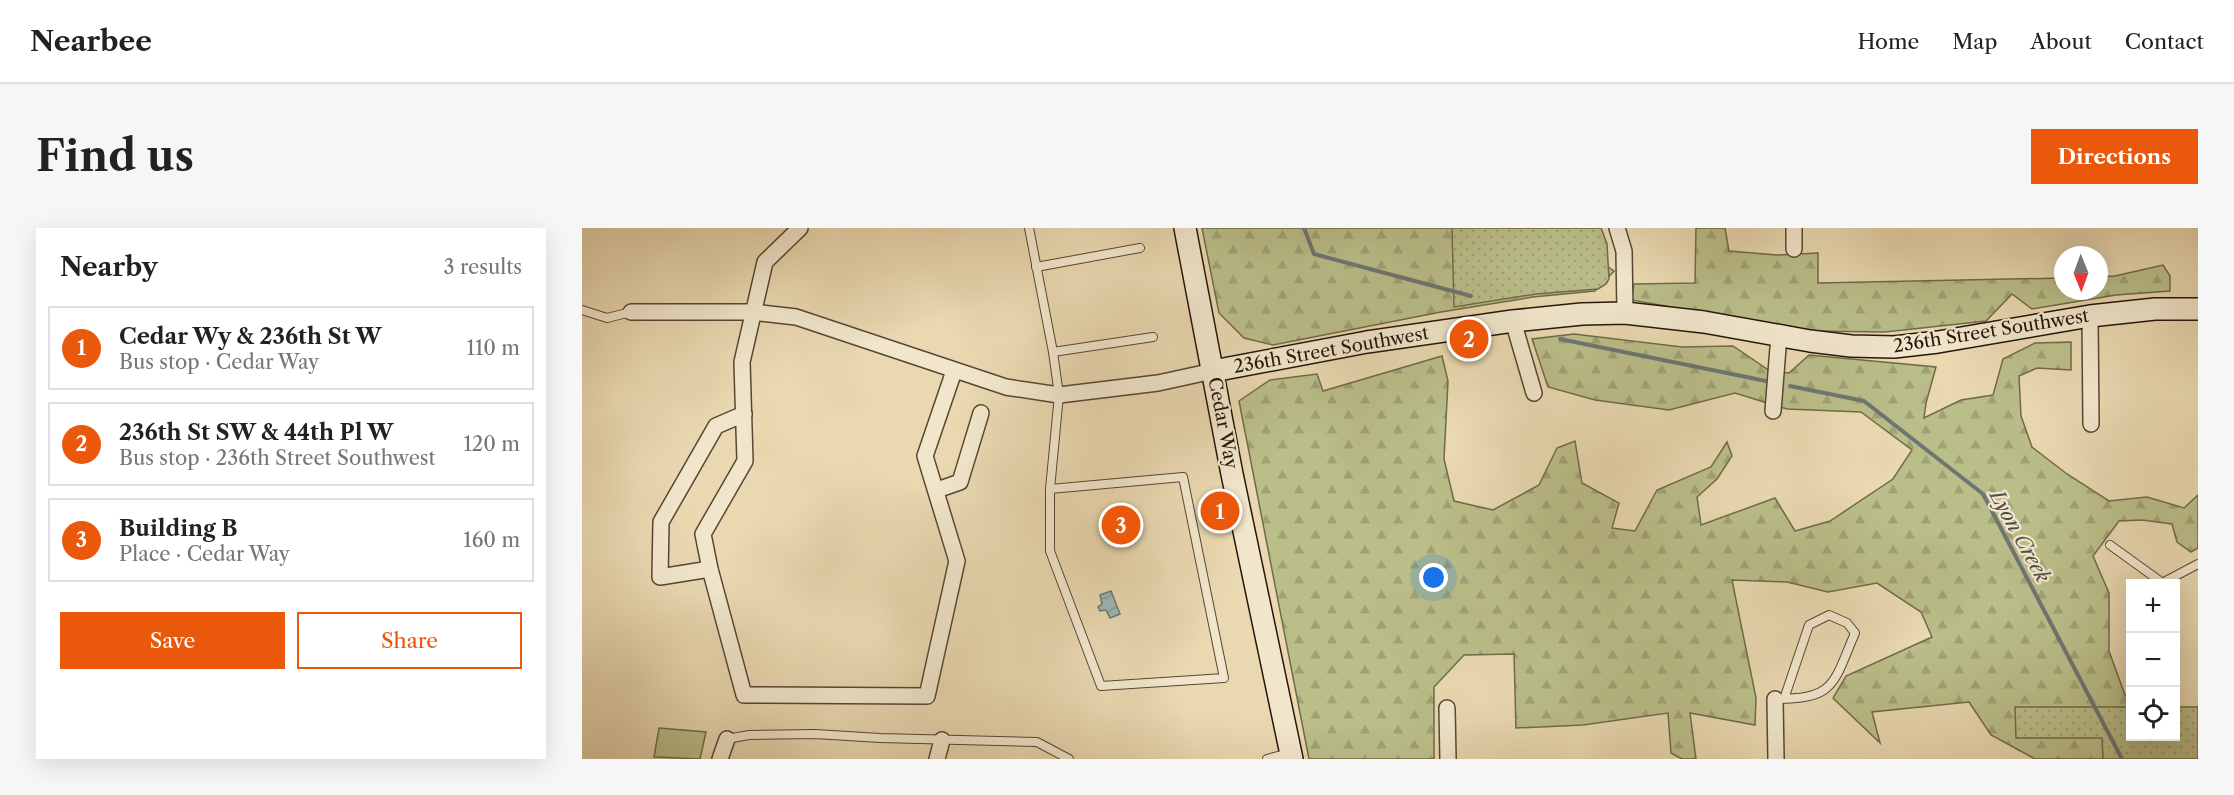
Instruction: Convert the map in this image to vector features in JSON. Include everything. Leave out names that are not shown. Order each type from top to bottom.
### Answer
[{"type":"main road","name":"Cedar Way","points":[[1185,228],[1232,474],[1291,756]]},
{"type":"main road","name":"236th Street Southwest","points":[[1213,371],[1368,342],[1513,321],[1582,314],[1625,313],[1704,322],[1851,346],[1894,347],[1938,342],[2090,316],[2156,309],[2198,309]]},
{"type":"street","points":[[800,228],[765,262],[742,362],[745,461],[703,534],[710,569],[744,695],[927,696],[957,561],[925,456],[954,371]]},
{"type":"street","points":[[1617,228],[1624,251],[1625,313]]},
{"type":"street","points":[[1794,228],[1794,249]]},
{"type":"street","name":"236th Street Southwest","points":[[631,312],[752,312],[796,317],[1006,387],[1059,395],[1158,383],[1213,371]]},
{"type":"street","points":[[2090,316],[2091,424]]},
{"type":"street","points":[[1513,321],[1534,393]]},
{"type":"street","points":[[1773,411],[1779,335]]},
{"type":"street","points":[[937,490],[960,482],[981,413]]},
{"type":"street","points":[[710,569],[660,577],[661,522],[716,426],[744,414]]},
{"type":"street","points":[[1776,759],[1779,699]]},
{"type":"street","points":[[1447,708],[1448,759]]},
{"type":"street","points":[[720,759],[727,739]]},
{"type":"street","points":[[937,759],[942,740]]},
{"type":"lane","points":[[1029,228],[1059,395],[1050,489],[1050,551],[1101,686],[1224,678],[1183,477],[1050,489]]},
{"type":"lane","points":[[1036,267],[1140,248]]},
{"type":"lane","name":"236th Street Southwest","points":[[582,310],[607,318],[631,312]]},
{"type":"lane","points":[[1053,352],[1153,337]]},
{"type":"lane","points":[[2110,545],[2158,579]]},
{"type":"lane","points":[[2171,579],[2198,564]]},
{"type":"lane","points":[[1829,615],[1847,623],[1855,633],[1834,683],[1820,693],[1804,699],[1779,699],[1809,625],[1829,615]]},
{"type":"lane","points":[[727,739],[749,735],[815,734],[1037,742],[1069,759]]},
{"type":"lane","points":[[1267,759],[1291,756]]},
{"type":"green space","points":[[1202,228],[1459,228],[1585,250],[1614,271],[1595,291],[1533,297],[1441,312],[1273,345],[1244,338],[1219,313]]},
{"type":"green space","points":[[1452,228],[1601,228],[1607,244],[1609,279],[1598,289],[1536,294],[1454,307]]},
{"type":"green space","points":[[1696,228],[1725,228],[1729,251],[1777,255],[1818,253],[1818,283],[2054,278],[2054,300],[2086,300],[2032,309],[2012,294],[1986,321],[1885,332],[1808,331],[1631,300],[1634,284],[1695,283]]},
{"type":"green space","points":[[2163,265],[2170,276],[2170,291],[2108,296],[2108,276]]},
{"type":"green space","points":[[1574,334],[1682,347],[1733,346],[1770,371],[1789,373],[1809,355],[1936,367],[1924,418],[1961,400],[1993,395],[2003,359],[2035,343],[2071,342],[2071,370],[2037,368],[2019,376],[2021,416],[2032,447],[2067,474],[2109,501],[2147,497],[2184,508],[2198,495],[2198,548],[2191,552],[2177,542],[2172,524],[2142,520],[2119,521],[2093,556],[2109,593],[2109,651],[2126,696],[2126,741],[2180,740],[2198,759],[2035,759],[1991,735],[1969,702],[1872,712],[1880,743],[1833,698],[1846,676],[1932,637],[1921,612],[1877,583],[1828,592],[1787,582],[1732,580],[1756,698],[1755,725],[1690,713],[1696,759],[1682,759],[1671,753],[1668,713],[1583,725],[1516,728],[1514,654],[1464,655],[1434,687],[1434,759],[1309,759],[1239,401],[1270,380],[1317,374],[1323,391],[1442,356],[1448,381],[1444,459],[1454,501],[1493,510],[1539,485],[1557,448],[1575,441],[1582,483],[1619,503],[1612,528],[1635,531],[1657,490],[1711,467],[1727,442],[1732,456],[1717,479],[1697,497],[1701,525],[1775,498],[1795,531],[1830,521],[1893,479],[1912,450],[1861,412],[1787,409],[1735,393],[1669,410],[1595,400],[1548,387],[1532,339]]},
{"type":"green space","points":[[2015,707],[2126,707],[2126,741],[2180,741],[2180,707],[2198,707],[2198,759],[2103,759],[2102,738],[2016,738]]},
{"type":"green space","points":[[659,728],[706,732],[700,759],[654,757]]},
{"type":"water","points":[[1111,591],[1120,614],[1110,618],[1106,610],[1100,611],[1098,607],[1102,604],[1100,595]]},
{"type":"waterway","name":"Lyon Creek","points":[[1304,228],[1314,254],[1471,296]]},
{"type":"waterway","name":"Lyon Creek","points":[[1560,339],[1766,381]]},
{"type":"waterway","name":"Lyon Creek","points":[[1790,386],[1864,401],[1983,494],[2122,759]]},
{"type":"place","name":"236th St SW & 44th Pl W","points":[[1469,339]]},
{"type":"place","name":"Cedar Wy & 236th St W","points":[[1220,511]]},
{"type":"place","name":"Building B","points":[[1121,525]]}]
